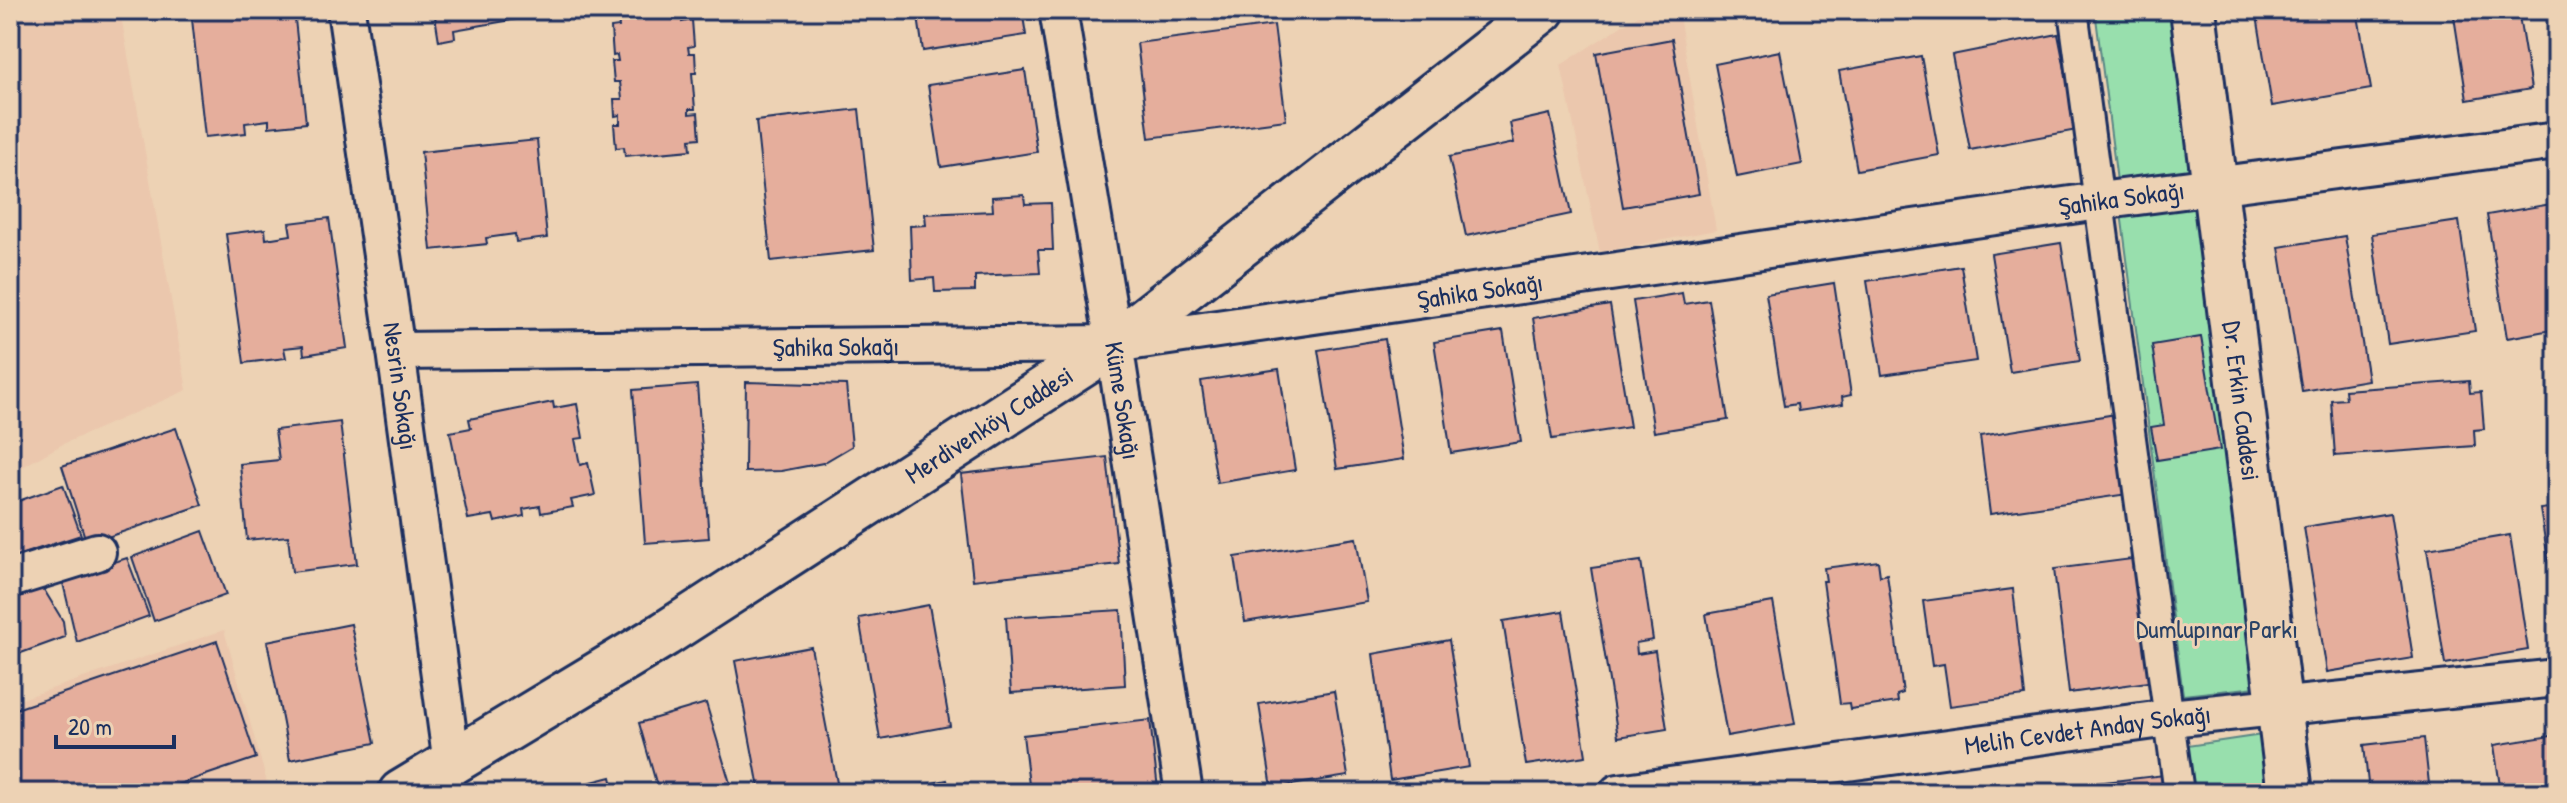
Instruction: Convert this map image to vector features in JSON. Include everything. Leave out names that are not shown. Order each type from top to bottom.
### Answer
[{"type":"street","name":"Nesrin Sokağı","points":[[346,10],[452,764]]},
{"type":"street","name":"Küme Sokağı","points":[[1058,10],[1184,793]]},
{"type":"street","points":[[2073,10],[2179,793]]},
{"type":"street","name":"Dr. Erkin Caddesi","points":[[2193,10],[2290,793]]},
{"type":"street","name":"Merdivenköy Caddesi","points":[[401,793],[665,634],[1114,344],[1521,18]]},
{"type":"street","name":"Şahika Sokağı","points":[[396,351],[1114,344],[2099,201],[2557,141]]},
{"type":"street","points":[[10,579],[97,552]]},
{"type":"street","name":"Melih Cevdet Anday Sokağı","points":[[1618,793],[2170,718],[2557,678]]},
{"type":"shaded area","points":[[10,10],[120,10],[187,390],[63,444],[10,474]]},
{"type":"shaded area","points":[[1646,10],[1678,10],[1716,230],[1600,252],[1561,65]]},
{"type":"shaded area","points":[[224,630],[270,793],[10,793],[10,703]]},
{"type":"green space","name":"Dumlupınar Parkı","points":[[2095,10],[2175,10],[2266,686],[2183,695]]},
{"type":"green space","points":[[2262,735],[2269,793],[2194,793],[2187,746]]},
{"type":"building","points":[[191,10],[294,10],[306,123],[269,127],[269,120],[245,123],[246,133],[205,137]]},
{"type":"building","points":[[434,10],[533,10],[534,16],[454,30],[455,38],[439,41]]},
{"type":"building","points":[[917,10],[1022,10],[1026,35],[923,51]]},
{"type":"building","points":[[2256,10],[2357,10],[2371,89],[2272,106]]},
{"type":"building","points":[[2453,10],[2518,10],[2531,89],[2467,100]]},
{"type":"building","points":[[682,14],[682,22],[692,20],[694,46],[688,47],[689,53],[695,53],[696,73],[692,73],[695,109],[689,109],[689,114],[698,113],[700,138],[690,139],[691,150],[625,156],[624,147],[616,148],[614,124],[620,124],[620,115],[615,116],[614,99],[622,99],[620,82],[614,82],[612,61],[618,61],[617,55],[613,56],[611,28],[619,27],[618,19]]},
{"type":"building","points":[[1274,25],[1286,120],[1149,138],[1137,43]]},
{"type":"building","points":[[2058,34],[2077,130],[1970,150],[1952,55]]},
{"type":"building","points":[[1672,39],[1699,194],[1623,207],[1596,53]]},
{"type":"building","points":[[1780,51],[1802,164],[1737,177],[1715,64]]},
{"type":"building","points":[[1921,56],[1939,155],[1857,170],[1839,71]]},
{"type":"building","points":[[1025,70],[1037,152],[941,167],[928,85]]},
{"type":"building","points":[[859,109],[874,250],[771,261],[756,121]]},
{"type":"building","points":[[1550,114],[1571,214],[1466,236],[1449,157],[1514,143],[1510,123]]},
{"type":"building","points":[[537,140],[547,238],[516,242],[515,234],[486,238],[487,244],[431,250],[421,152]]},
{"type":"building","points":[[1024,195],[1025,204],[1051,203],[1053,250],[1038,250],[1040,273],[975,276],[975,291],[935,292],[934,278],[912,280],[910,226],[926,225],[925,214],[993,211],[992,197]]},
{"type":"building","points":[[2557,203],[2557,329],[2507,338],[2487,215]]},
{"type":"building","points":[[329,218],[347,348],[304,355],[303,346],[284,348],[286,358],[244,363],[226,234],[265,229],[266,239],[291,235],[289,223]]},
{"type":"building","points":[[2459,221],[2475,331],[2388,344],[2372,234]]},
{"type":"building","points":[[2345,236],[2368,380],[2302,391],[2279,247]]},
{"type":"building","points":[[2061,243],[2080,361],[2010,372],[1991,254]]},
{"type":"building","points":[[1961,266],[1976,361],[1882,375],[1867,281]]},
{"type":"building","points":[[1834,283],[1851,395],[1842,397],[1843,404],[1798,411],[1797,404],[1784,406],[1766,294]]},
{"type":"building","points":[[1682,293],[1684,304],[1709,300],[1728,420],[1654,432],[1633,301]]},
{"type":"building","points":[[1610,305],[1630,427],[1552,439],[1533,318]]},
{"type":"building","points":[[1503,331],[1521,442],[1451,453],[1434,342]]},
{"type":"building","points":[[2201,337],[2220,450],[2157,460],[2151,427],[2164,425],[2152,345]]},
{"type":"building","points":[[1385,339],[1404,459],[1337,469],[1318,350]]},
{"type":"building","points":[[1279,369],[1295,470],[1217,483],[1201,381]]},
{"type":"building","points":[[2469,381],[2470,393],[2481,392],[2484,429],[2474,430],[2475,446],[2335,456],[2331,400],[2346,399],[2345,390]]},
{"type":"building","points":[[746,382],[846,385],[852,446],[823,463],[781,471],[745,472]]},
{"type":"building","points":[[697,385],[709,538],[645,543],[633,390]]},
{"type":"building","points":[[553,402],[554,408],[577,404],[583,438],[575,439],[580,465],[588,463],[595,495],[571,500],[573,507],[541,513],[540,506],[523,509],[524,516],[495,522],[493,515],[468,519],[450,432],[471,428],[469,419]]},
{"type":"building","points":[[2116,414],[2128,494],[1990,514],[1980,436]]},
{"type":"building","points":[[340,422],[357,564],[292,572],[288,536],[247,540],[240,464],[279,460],[275,430]]},
{"type":"building","points":[[176,428],[202,505],[87,544],[62,466]]},
{"type":"building","points":[[1107,457],[1119,564],[973,580],[961,474]]},
{"type":"building","points":[[63,485],[81,535],[10,558],[10,504]]},
{"type":"building","points":[[2557,507],[2557,615],[2540,509]]},
{"type":"building","points":[[2390,513],[2413,658],[2327,672],[2304,527]]},
{"type":"building","points":[[203,531],[226,595],[154,621],[132,557]]},
{"type":"building","points":[[2510,535],[2528,650],[2445,664],[2427,549]]},
{"type":"building","points":[[1356,538],[1367,602],[1245,622],[1235,557]]},
{"type":"building","points":[[127,558],[149,616],[77,642],[62,579]]},
{"type":"building","points":[[2139,558],[2155,681],[2069,693],[2054,569]]},
{"type":"building","points":[[1641,561],[1653,640],[1636,643],[1637,654],[1655,651],[1667,729],[1618,737],[1591,568]]},
{"type":"building","points":[[1878,561],[1880,576],[1887,574],[1903,693],[1897,695],[1898,702],[1850,709],[1849,703],[1840,704],[1823,581],[1826,581],[1824,568]]},
{"type":"building","points":[[43,588],[63,621],[65,637],[10,657],[10,599]]},
{"type":"building","points":[[2013,589],[2025,696],[1950,706],[1944,664],[1932,666],[1923,601]]},
{"type":"building","points":[[1773,602],[1795,724],[1727,736],[1706,614]]},
{"type":"building","points":[[929,605],[950,726],[880,739],[859,618]]},
{"type":"building","points":[[1121,610],[1125,685],[1011,693],[1006,617]]},
{"type":"building","points":[[1563,611],[1586,756],[1526,765],[1503,621]]},
{"type":"building","points":[[351,624],[375,743],[290,760],[267,641]]},
{"type":"building","points":[[1449,640],[1469,767],[1390,780],[1373,654]]},
{"type":"building","points":[[217,641],[256,758],[153,793],[10,793],[10,711]]},
{"type":"building","points":[[811,647],[838,788],[815,793],[760,793],[735,661]]},
{"type":"building","points":[[1334,691],[1348,776],[1272,788],[1259,704]]},
{"type":"building","points":[[706,703],[733,793],[659,793],[639,723]]},
{"type":"building","points":[[1150,720],[1158,789],[1124,793],[1030,793],[1023,735]]},
{"type":"building","points":[[2557,735],[2557,793],[2501,793],[2494,745]]},
{"type":"building","points":[[2424,738],[2430,793],[2369,793],[2364,745]]},
{"type":"building","points":[[2164,775],[2166,793],[2098,793],[2097,783]]},
{"type":"building","points":[[611,777],[615,793],[549,793]]},
{"type":"building","points":[[947,780],[950,793],[888,793],[888,792]]}]
